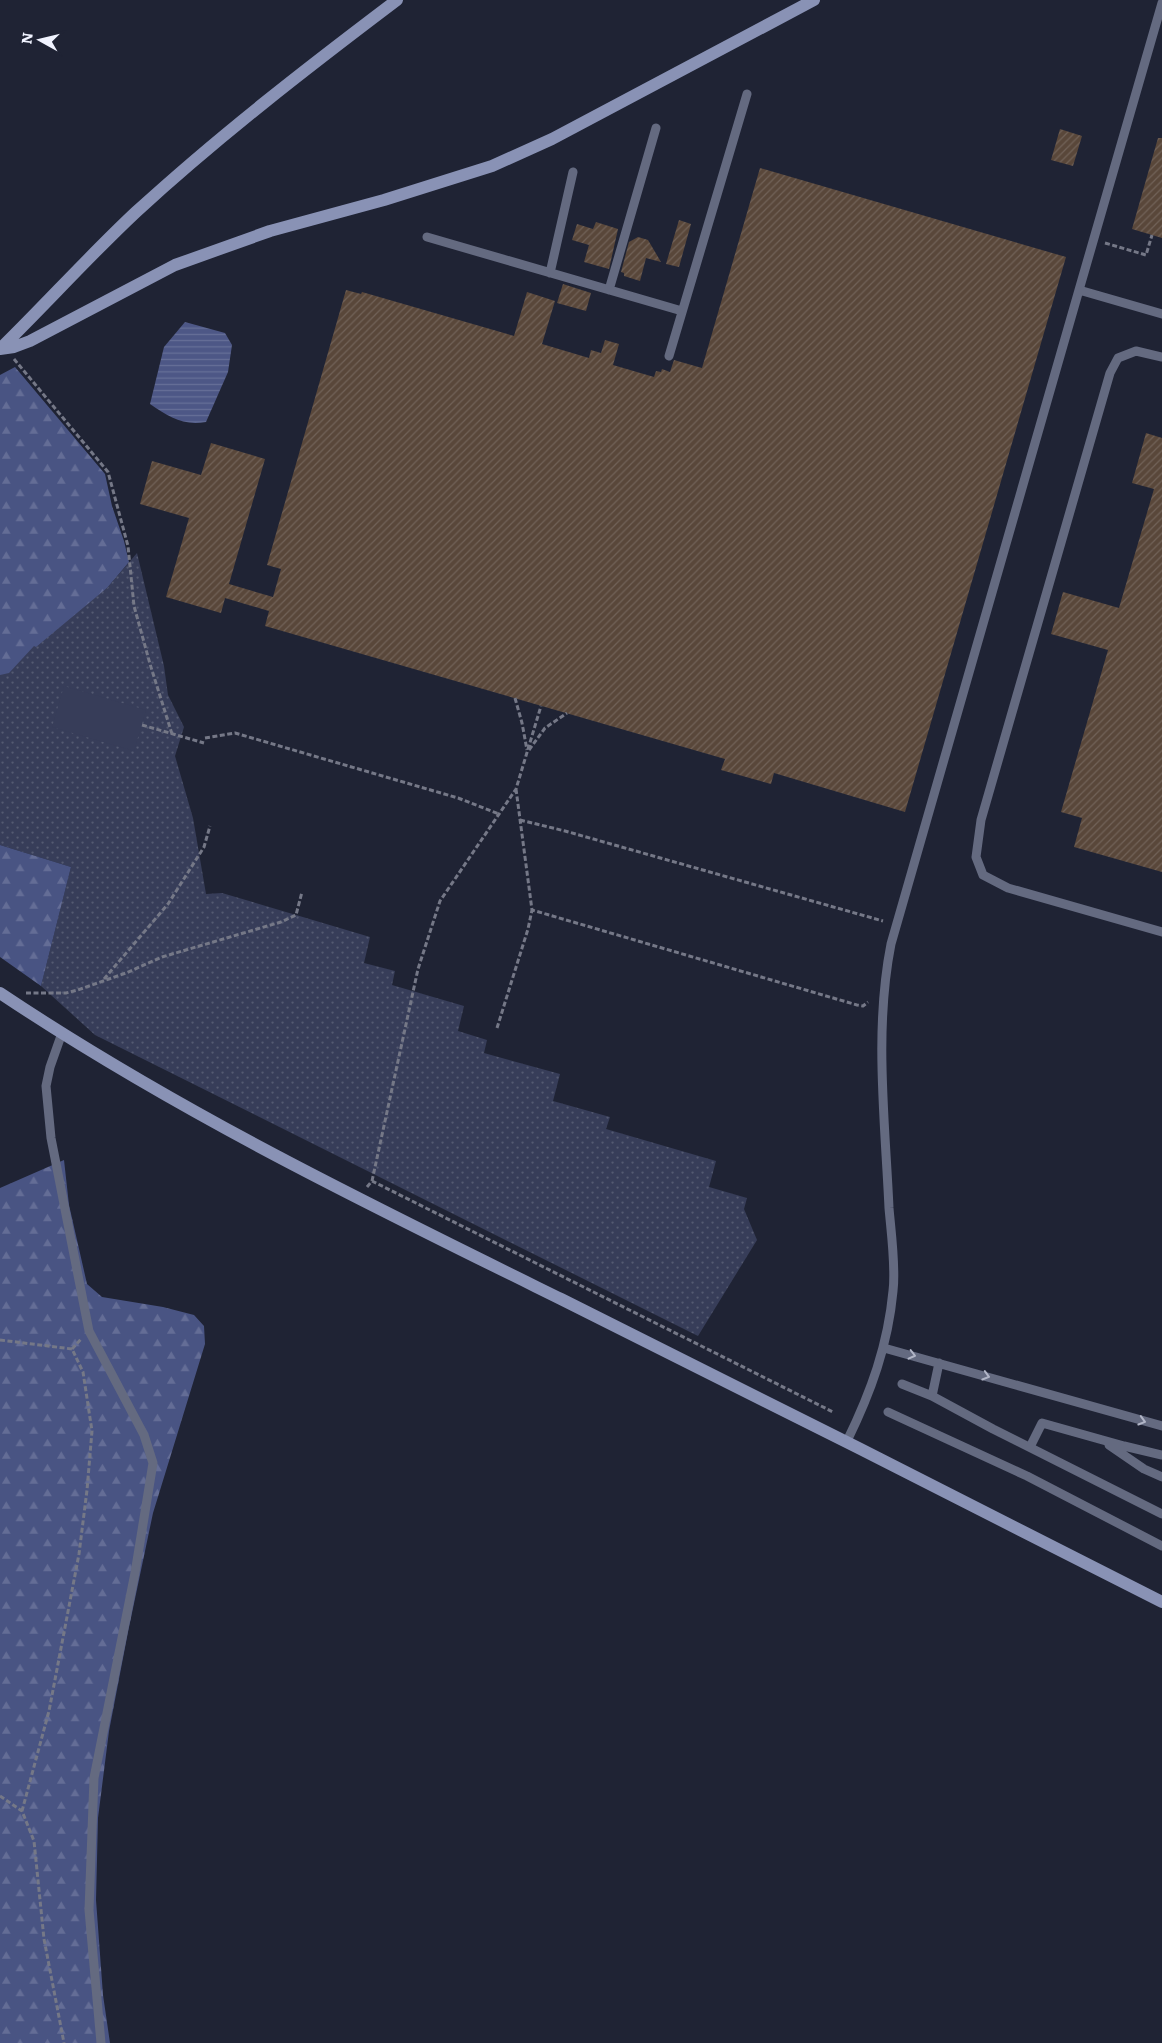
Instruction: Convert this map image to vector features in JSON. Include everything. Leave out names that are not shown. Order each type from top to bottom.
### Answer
[{"type":"street","points":[[3,349],[134,214],[188,166],[250,113],[397,0]]},
{"type":"street","points":[[3,349],[30,341],[175,266],[270,231],[384,200],[492,166],[552,139],[814,0]]},
{"type":"street","points":[[0,993],[62,1033],[228,1130],[360,1199],[847,1441],[1162,1602]]},
{"type":"lane","points":[[847,1441],[867,1400],[884,1348],[894,1289],[882,1056],[882,1017],[888,959],[904,894],[1162,3]]},
{"type":"lane","points":[[669,356],[747,94]]},
{"type":"lane","points":[[609,290],[656,128]]},
{"type":"lane","points":[[550,272],[573,172]]},
{"type":"lane","points":[[427,237],[682,311]]},
{"type":"lane","points":[[1079,290],[1162,314]]},
{"type":"lane","points":[[1162,357],[1136,352],[1118,358],[1110,373],[981,820],[976,857],[983,874],[1008,888],[1162,932]]},
{"type":"lane","points":[[62,1033],[50,1067],[46,1086],[51,1138],[89,1331],[144,1435],[153,1463],[135,1573],[94,1778],[90,1910],[101,2043]]},
{"type":"lane","points":[[884,1348],[1162,1426]]},
{"type":"lane","points":[[932,1396],[939,1363]]},
{"type":"lane","points":[[902,1384],[932,1396],[1162,1514]]},
{"type":"lane","points":[[888,1412],[1027,1476],[1162,1546]]},
{"type":"lane","points":[[1030,1447],[1042,1423],[1162,1455]]},
{"type":"lane","points":[[1102,1440],[1144,1470],[1162,1477]]},
{"type":"path","points":[[1094,240],[1146,255],[1152,235]]},
{"type":"path","points":[[3,349],[108,472],[128,546],[134,606],[172,734]]},
{"type":"path","points":[[515,698],[522,723],[527,753]]},
{"type":"path","points":[[360,1199],[372,1181],[418,969],[440,901],[516,788],[541,706]]},
{"type":"path","points":[[527,753],[545,728],[567,713]]},
{"type":"path","points":[[142,725],[204,743]]},
{"type":"path","points":[[205,738],[235,733],[458,798],[499,814]]},
{"type":"path","points":[[497,1028],[528,929],[532,910],[516,788]]},
{"type":"path","points":[[520,820],[565,831],[883,922]]},
{"type":"path","points":[[99,982],[108,976],[168,904],[204,847],[210,826]]},
{"type":"path","points":[[19,993],[66,993],[126,973],[162,957],[281,922],[296,915],[302,892]]},
{"type":"path","points":[[532,910],[857,1005],[863,1006],[868,1002]]},
{"type":"path","points":[[372,1181],[833,1412]]},
{"type":"path","points":[[0,1340],[72,1349],[83,1372],[92,1431],[79,1554],[49,1711],[22,1811]]},
{"type":"path","points":[[0,1796],[22,1811],[34,1841],[44,1939],[64,2043]]},
{"type":"shaded area","points":[[185,322],[225,333],[232,345],[228,372],[206,422],[190,423],[176,419],[150,404],[164,347]]},
{"type":"shaded area","points":[[137,553],[164,666],[168,695],[184,727],[175,756],[193,818],[206,894],[222,893],[370,937],[364,963],[395,971],[392,985],[464,1006],[458,1031],[487,1040],[484,1053],[560,1074],[553,1101],[610,1117],[606,1129],[716,1161],[709,1187],[747,1198],[744,1209],[757,1240],[698,1336],[95,1035],[41,986],[71,867],[0,845],[0,672],[107,588]]},
{"type":"shaded area","points":[[64,686],[146,710],[134,751],[52,727]]},
{"type":"green space","points":[[15,367],[105,474],[112,506],[129,562],[107,588],[36,647],[34,646],[9,673],[0,675],[0,375]]},
{"type":"green space","points":[[0,845],[71,867],[41,986],[0,957]]},
{"type":"green space","points":[[64,1160],[69,1205],[87,1284],[102,1297],[163,1307],[194,1315],[204,1326],[205,1344],[153,1513],[109,1731],[98,1818],[96,1900],[103,1995],[110,2043],[0,2043],[0,1188]]},
{"type":"building","points":[[1060,129],[1082,136],[1073,166],[1051,160]]},
{"type":"building","points":[[1158,138],[1162,138],[1162,238],[1132,229]]},
{"type":"building","points":[[760,168],[1066,257],[905,812],[774,773],[771,784],[721,770],[725,759],[265,626],[269,611],[225,598],[221,613],[166,597],[189,518],[140,504],[152,461],[201,475],[211,443],[265,459],[229,584],[273,597],[281,569],[267,565],[346,290],[361,294],[362,292],[514,336],[527,292],[555,301],[542,344],[589,358],[591,350],[601,353],[605,340],[619,344],[613,365],[654,377],[656,371],[661,372],[662,369],[670,372],[674,360],[702,368]]},
{"type":"building","points":[[679,220],[691,224],[679,267],[666,264]]},
{"type":"building","points":[[596,222],[618,229],[609,269],[584,262],[589,245],[572,240],[577,224],[593,229]]},
{"type":"building","points":[[638,237],[648,240],[661,262],[646,258],[640,281],[624,276],[624,273],[621,272],[629,242]]},
{"type":"building","points":[[563,284],[591,293],[586,311],[557,303]]},
{"type":"building","points":[[1146,433],[1162,438],[1162,872],[1074,847],[1082,818],[1061,812],[1108,650],[1051,634],[1063,592],[1119,608],[1154,489],[1132,483]]}]
